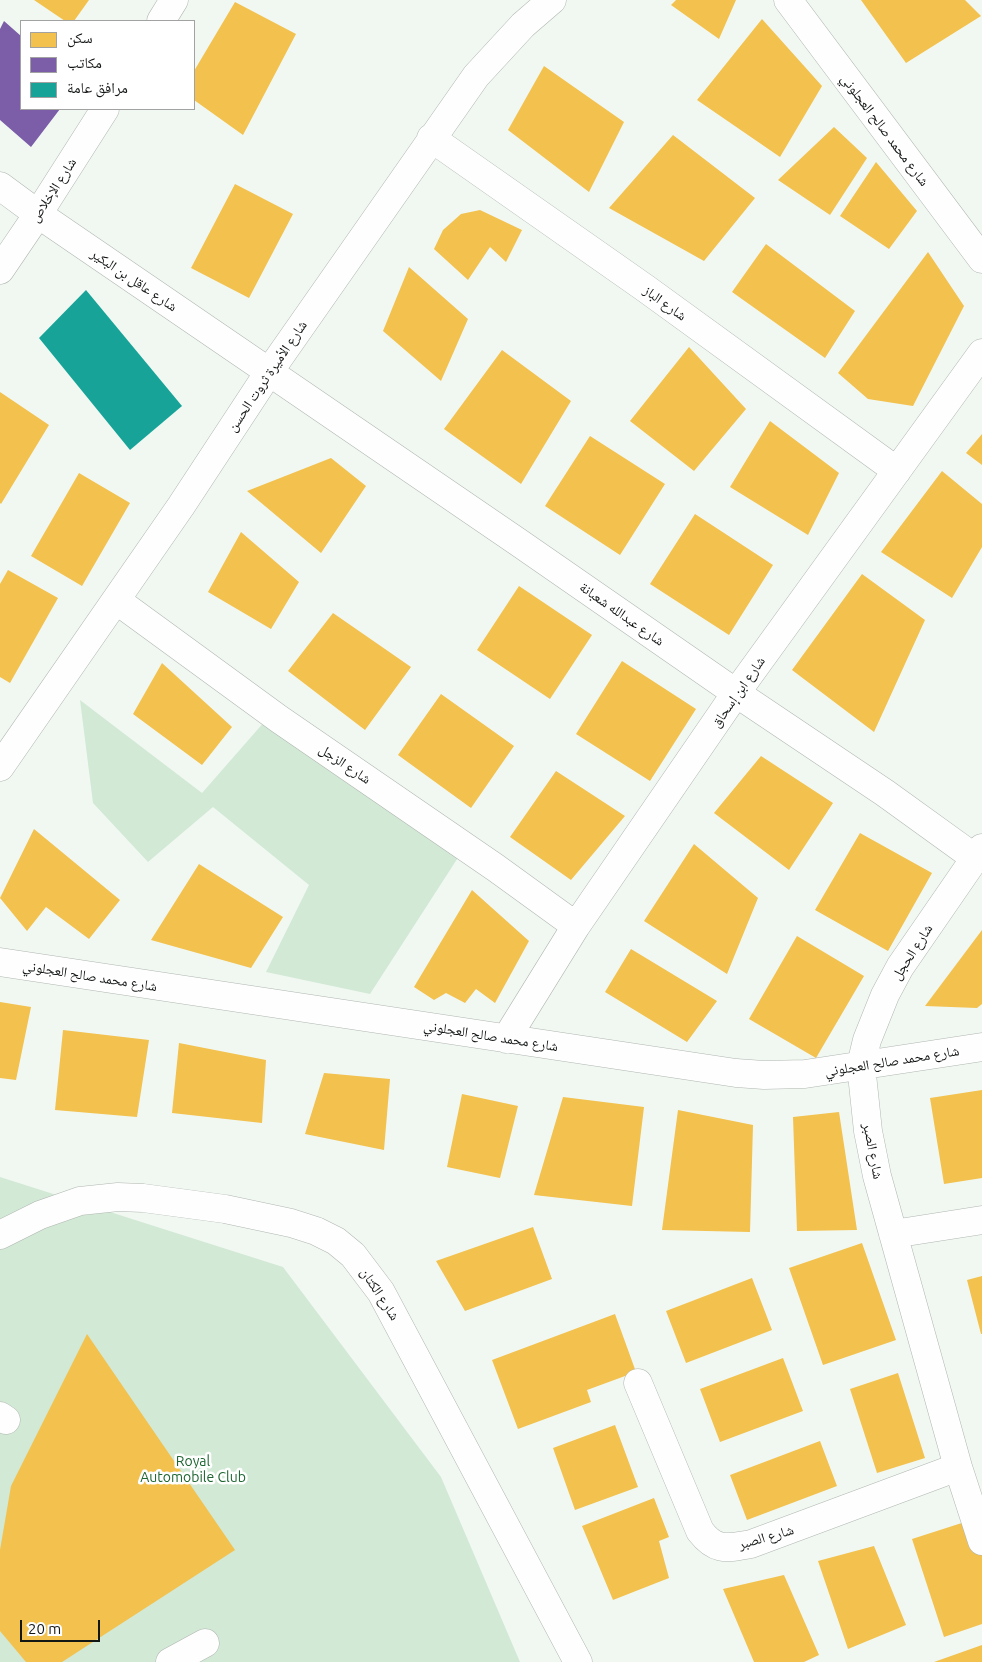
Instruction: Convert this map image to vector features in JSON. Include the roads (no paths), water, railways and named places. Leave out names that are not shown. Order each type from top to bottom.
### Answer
[{"type":"street","points":[[162,20],[174,0]]},
{"type":"street","name":"شارع الأميرة ثروت الحسن","points":[[0,767],[431,138],[476,76],[517,30],[552,0]]},
{"type":"street","name":"شارع محمد صالح العجلوني","points":[[788,0],[982,259]]},
{"type":"street","name":"شارع الإخلاص","points":[[0,270],[104,110]]},
{"type":"street","name":"شارع الباز","points":[[431,138],[645,288],[897,471]]},
{"type":"street","name":"شارع عاقل بن البكير","points":[[0,186],[269,372]]},
{"type":"street","name":"شارع ابن إسحاق","points":[[506,1039],[576,926],[736,693],[982,353]]},
{"type":"street","name":"شارع عبدالله شعبانة","points":[[269,372],[736,693],[885,793],[979,853]]},
{"type":"street","name":"شارع الزجل","points":[[116,600],[279,719],[496,868],[576,926]]},
{"type":"street","name":"شارع الحجل","points":[[861,1065],[867,1040],[885,996],[900,968],[979,853]]},
{"type":"street","name":"شارع محمد صالح العجلوني","points":[[0,962],[736,1073],[764,1075],[805,1074],[982,1047]]},
{"type":"street","name":"شارع الصبر","points":[[861,1065],[868,1131],[877,1176],[958,1467],[982,1541]]},
{"type":"street","name":"شارع الكتان","points":[[0,1235],[63,1206],[80,1201],[118,1197],[143,1198],[225,1209],[290,1223],[316,1231],[336,1241],[353,1255],[381,1292],[578,1662]]},
{"type":"street","points":[[893,1234],[982,1220]]},
{"type":"street","name":"شارع الصبر","points":[[638,1383],[700,1531],[707,1541],[714,1545],[723,1547],[751,1544],[958,1467]]},
{"type":"street","points":[[170,1662],[205,1643]]},
{"type":"park label","name":"Royal Automobile Club","points":[[193,1469]]}]
